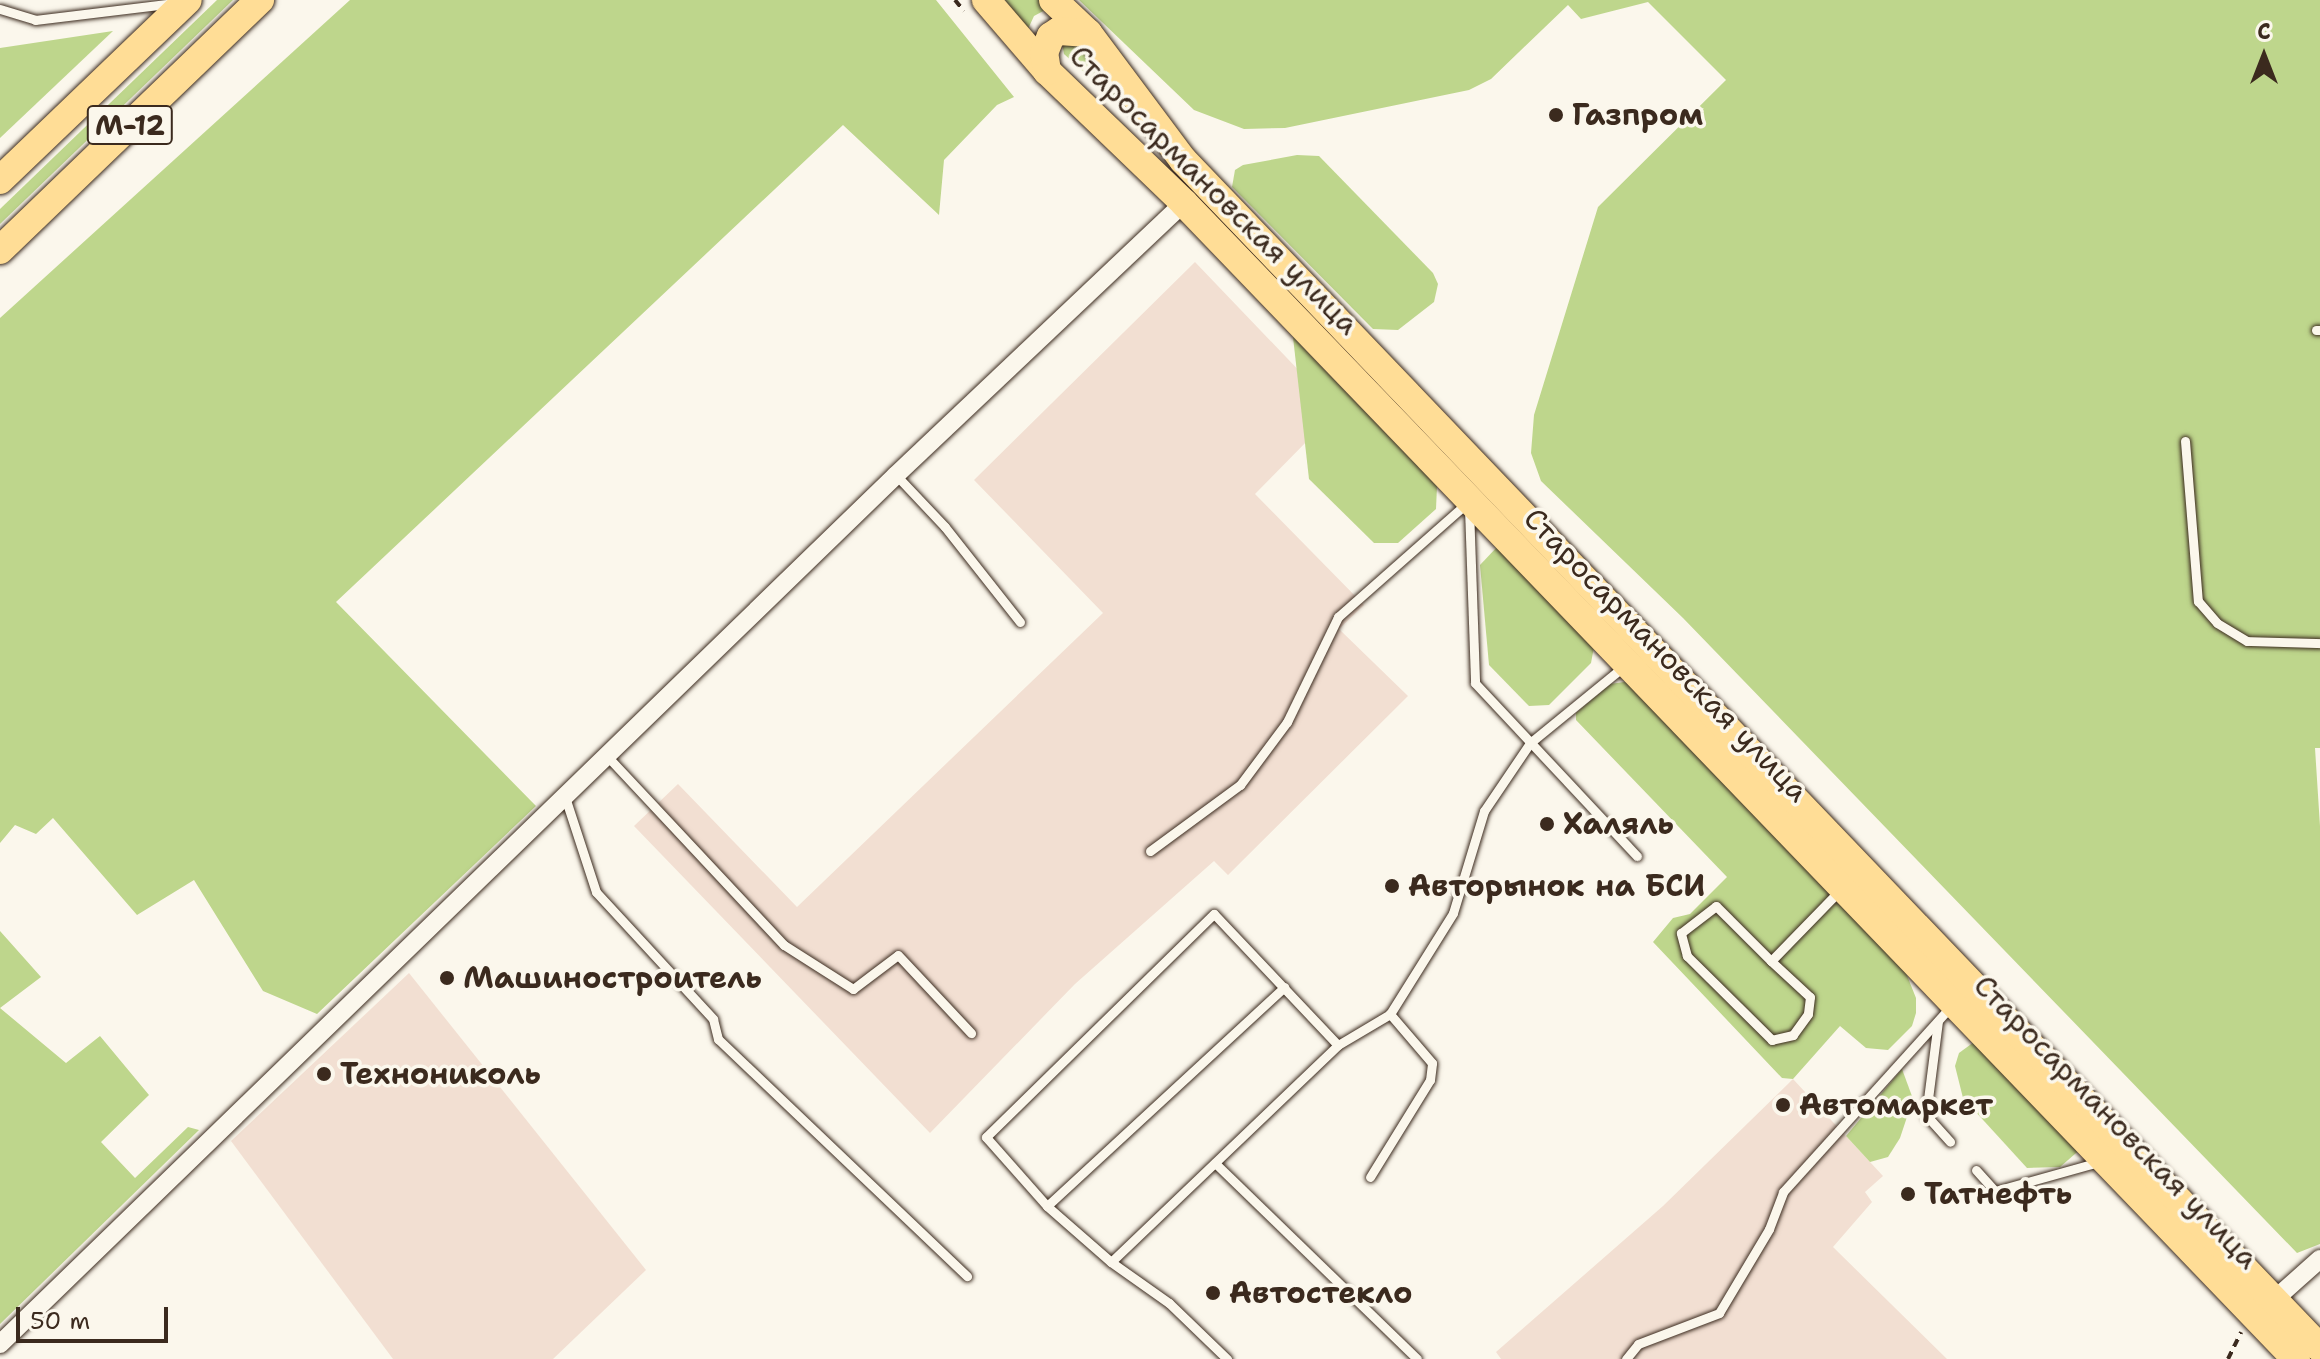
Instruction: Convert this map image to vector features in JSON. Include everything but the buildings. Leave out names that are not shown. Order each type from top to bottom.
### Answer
[{"type":"main road","name":"М-12","points":[[0,250],[260,0]]},
{"type":"main road","name":"Старосармановская улица","points":[[986,0],[1047,71],[1184,203],[1843,887],[1946,1012],[2108,1160],[2296,1359]]},
{"type":"main road","name":"Старосармановская улица","points":[[1053,0],[1088,33],[1183,160],[2320,1348]]},
{"type":"main road","name":"М-12","points":[[0,180],[187,1]]},
{"type":"main road","points":[[1047,71],[1044,53],[1051,36],[1059,31],[1088,33]]},
{"type":"street","points":[[0,1344],[896,475],[1184,203]]},
{"type":"street","points":[[2274,1300],[2320,1259]]},
{"type":"lane","points":[[0,9],[35,20],[187,1]]},
{"type":"lane","points":[[2185,441],[2198,601],[2217,623],[2247,641],[2320,643]]},
{"type":"lane","points":[[896,475],[945,527],[1020,622]]},
{"type":"lane","points":[[1469,501],[1475,683],[1637,856]]},
{"type":"lane","points":[[1150,851],[1240,785],[1287,722],[1338,617],[1469,501]]},
{"type":"lane","points":[[1111,1262],[1338,1045],[1390,1014],[1453,913],[1484,811],[1530,743],[1626,665]]},
{"type":"lane","points":[[607,756],[784,945],[853,989],[898,955],[971,1033]]},
{"type":"lane","points":[[565,797],[596,892],[713,1019],[718,1039],[967,1276]]},
{"type":"lane","points":[[1771,961],[1843,887]]},
{"type":"lane","points":[[1716,906],[1771,961],[1810,997],[1808,1014],[1793,1035],[1772,1040],[1687,956],[1681,933],[1716,906]]},
{"type":"lane","points":[[1227,1359],[1169,1303],[1111,1262],[1047,1206],[986,1137],[1214,914],[1338,1045]]},
{"type":"lane","points":[[1047,1206],[1284,987]]},
{"type":"lane","points":[[1946,1012],[1926,1115],[1950,1142]]},
{"type":"lane","points":[[1626,1359],[1638,1344],[1719,1313],[1769,1229],[1783,1192],[1946,1012]]},
{"type":"lane","points":[[1370,1177],[1430,1080],[1432,1063],[1390,1014]]},
{"type":"lane","points":[[1976,1170],[1995,1191],[2108,1160]]},
{"type":"lane","points":[[1215,1163],[1417,1359]]},
{"type":"shaded area","points":[[1195,262],[1307,379],[1313,435],[1255,494],[1364,605],[1339,629],[1408,696],[1228,875],[1214,861],[1075,984],[930,1133],[634,826],[678,784],[797,907],[1103,613],[974,480]]},
{"type":"shaded area","points":[[409,973],[646,1270],[553,1359],[393,1359],[231,1141]]},
{"type":"shaded area","points":[[1793,1079],[1883,1176],[1865,1192],[1872,1202],[1833,1247],[1947,1359],[1501,1359],[1496,1352],[1663,1206]]},
{"type":"green space","points":[[217,0],[233,0],[0,224],[0,209]]},
{"type":"green space","points":[[350,0],[936,0],[1014,97],[997,105],[944,160],[939,215],[843,125],[336,602],[536,806],[317,1014],[263,991],[194,880],[137,915],[53,818],[36,834],[15,825],[0,843],[0,318]]},
{"type":"green space","points":[[1005,0],[1044,0],[1047,9],[1034,16],[1028,29]]},
{"type":"green space","points":[[1079,0],[2320,0],[2320,748],[2315,748],[2320,826],[2320,1244],[2297,1253],[1683,618],[1541,481],[1531,453],[1534,415],[1598,207],[1726,80],[1648,2],[1581,19],[1568,5],[1491,79],[1469,90],[1285,128],[1244,129],[1194,110]]},
{"type":"green space","points":[[113,31],[0,138],[0,48]]},
{"type":"green space","points":[[1078,40],[1167,148],[1064,54],[1062,43]]},
{"type":"green space","points":[[1297,155],[1319,156],[1433,273],[1438,284],[1434,302],[1398,330],[1373,329],[1232,187],[1235,170],[1243,165]]},
{"type":"green space","points":[[1293,337],[1437,486],[1436,509],[1398,543],[1374,543],[1309,479]]},
{"type":"green space","points":[[1497,547],[1595,642],[1591,663],[1549,705],[1529,706],[1489,665],[1480,565]]},
{"type":"green space","points":[[1624,682],[1639,685],[1902,963],[1916,998],[1916,1013],[1912,1026],[1888,1050],[1866,1048],[1840,1026],[1793,1079],[1782,1078],[1653,942],[1673,918],[1690,914],[1727,877],[1576,720],[1576,713],[1610,684]]},
{"type":"green space","points":[[0,931],[41,977],[0,1008]]},
{"type":"green space","points":[[0,1008],[66,1063],[100,1036],[149,1095],[101,1142],[135,1178],[188,1127],[199,1130],[0,1324]]},
{"type":"green space","points":[[1974,1042],[2083,1147],[2060,1167],[2027,1168],[1963,1098],[1955,1066],[1959,1053]]},
{"type":"green space","points":[[1902,1069],[1913,1099],[1900,1138],[1888,1157],[1870,1162],[1846,1136]]},
{"type":"place","name":"Газпром","points":[[1556,115]]},
{"type":"place","name":"Халяль","points":[[1547,824]]},
{"type":"place","name":"Авторынок на БСИ","points":[[1392,886]]},
{"type":"place","name":"Машиностроитель","points":[[447,978]]},
{"type":"place","name":"Технониколь","points":[[324,1074]]},
{"type":"place","name":"Автомаркет","points":[[1783,1105]]},
{"type":"place","name":"Татнефть","points":[[1908,1194]]},
{"type":"place","name":"Автостекло","points":[[1213,1293]]}]
